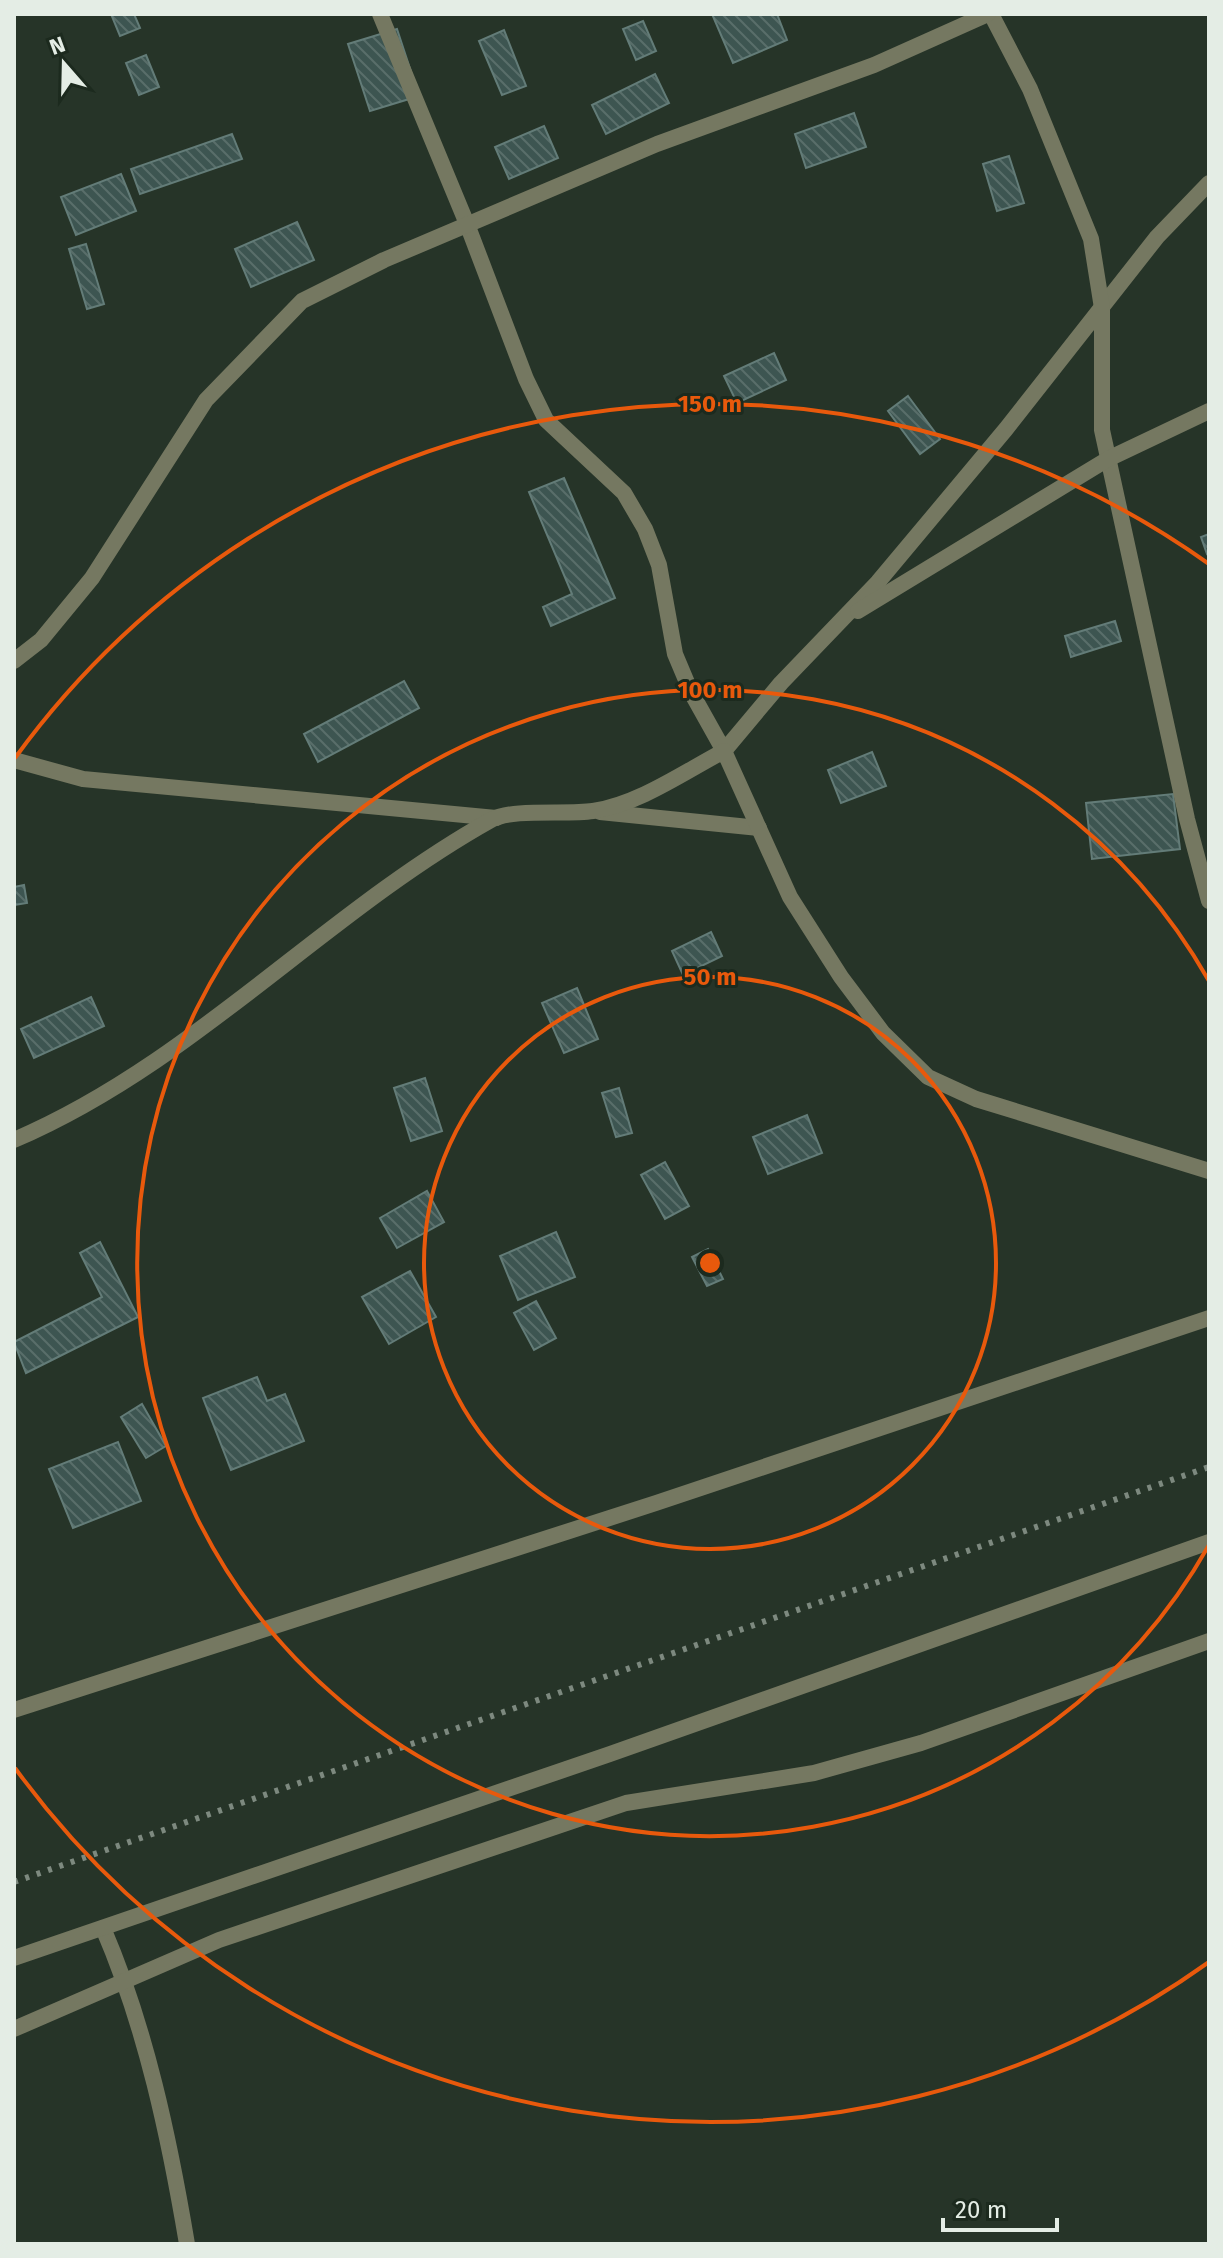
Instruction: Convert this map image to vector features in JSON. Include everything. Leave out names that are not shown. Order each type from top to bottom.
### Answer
[{"type":"street","points":[[380,14],[467,224],[505,327],[546,420],[624,493],[645,529],[659,565],[675,654],[691,692],[724,751],[790,897],[841,977],[883,1033],[928,1077],[976,1099],[1209,1171]]},
{"type":"street","points":[[14,661],[41,640],[92,578],[206,400],[302,301],[384,260],[657,144],[874,65],[990,14],[1030,89],[1091,239],[1102,308],[1102,430],[1187,819],[1209,901]]},
{"type":"street","points":[[595,811],[639,797],[724,751],[781,683],[843,620],[1006,429],[1157,237],[1209,183]]},
{"type":"street","points":[[843,620],[1108,459],[1209,411]]},
{"type":"street","points":[[14,760],[83,779],[496,818],[595,811],[759,828]]},
{"type":"street","points":[[14,1140],[62,1119],[134,1075],[221,1015],[411,868],[496,818]]},
{"type":"street","points":[[14,1710],[656,1503],[1209,1318]]},
{"type":"street","points":[[14,1958],[596,1759],[1209,1542]]},
{"type":"street","points":[[14,2029],[219,1940],[626,1803],[814,1773],[921,1743],[1209,1641]]},
{"type":"street","points":[[103,1928],[126,1980],[172,2157],[187,2244]]},
{"type":"building","points":[[111,14],[134,14],[140,28],[120,36]]},
{"type":"building","points":[[712,14],[777,14],[787,40],[733,63]]},
{"type":"building","points":[[643,21],[656,51],[636,60],[623,29]]},
{"type":"building","points":[[397,29],[419,96],[370,111],[348,44]]},
{"type":"building","points":[[504,30],[526,86],[502,95],[479,41]]},
{"type":"building","points":[[146,55],[159,87],[139,95],[126,63]]},
{"type":"building","points":[[655,74],[669,103],[606,134],[592,105]]},
{"type":"building","points":[[854,113],[866,147],[806,168],[795,134]]},
{"type":"building","points":[[544,126],[558,158],[509,179],[495,147]]},
{"type":"building","points":[[232,134],[242,159],[140,194],[131,169]]},
{"type":"building","points":[[1009,156],[1024,203],[997,211],[983,164]]},
{"type":"building","points":[[121,174],[136,211],[76,235],[61,197]]},
{"type":"building","points":[[297,222],[314,260],[251,287],[235,249]]},
{"type":"building","points":[[86,244],[104,304],[87,309],[69,249]]},
{"type":"building","points":[[774,353],[786,380],[737,403],[724,376]]},
{"type":"building","points":[[908,396],[940,439],[920,454],[888,411]]},
{"type":"building","points":[[564,478],[615,598],[551,626],[543,607],[572,594],[529,492]]},
{"type":"building","points":[[1209,534],[1209,553],[1207,554],[1201,537]]},
{"type":"building","points":[[1115,621],[1121,641],[1071,657],[1065,636]]},
{"type":"building","points":[[404,681],[419,708],[318,762],[304,734]]},
{"type":"building","points":[[872,752],[886,786],[841,803],[828,770]]},
{"type":"building","points":[[1173,794],[1180,849],[1092,859],[1086,803]]},
{"type":"building","points":[[24,885],[27,903],[14,905],[14,887]]},
{"type":"building","points":[[711,932],[722,956],[683,975],[672,951]]},
{"type":"building","points":[[577,988],[598,1039],[564,1053],[542,1003]]},
{"type":"building","points":[[91,997],[104,1026],[34,1058],[21,1029]]},
{"type":"building","points":[[425,1078],[442,1131],[411,1141],[394,1088]]},
{"type":"building","points":[[619,1088],[632,1133],[616,1137],[602,1093]]},
{"type":"building","points":[[807,1115],[822,1153],[768,1174],[753,1137]]},
{"type":"building","points":[[665,1162],[689,1206],[665,1219],[641,1175]]},
{"type":"building","points":[[427,1191],[444,1222],[397,1248],[380,1218]]},
{"type":"building","points":[[556,1232],[575,1277],[518,1300],[500,1256]]},
{"type":"building","points":[[100,1242],[138,1317],[26,1373],[14,1342],[102,1297],[80,1253]]},
{"type":"building","points":[[708,1249],[723,1279],[707,1286],[692,1257]]},
{"type":"building","points":[[410,1271],[436,1317],[389,1344],[362,1297]]},
{"type":"building","points":[[536,1301],[556,1338],[534,1350],[514,1313]]},
{"type":"building","points":[[257,1377],[267,1401],[285,1394],[304,1441],[231,1470],[203,1398]]},
{"type":"building","points":[[142,1404],[166,1446],[146,1458],[121,1417]]},
{"type":"building","points":[[118,1442],[141,1501],[73,1528],[49,1469]]},
{"type":"railway","points":[[14,1882],[1209,1467]]}]
